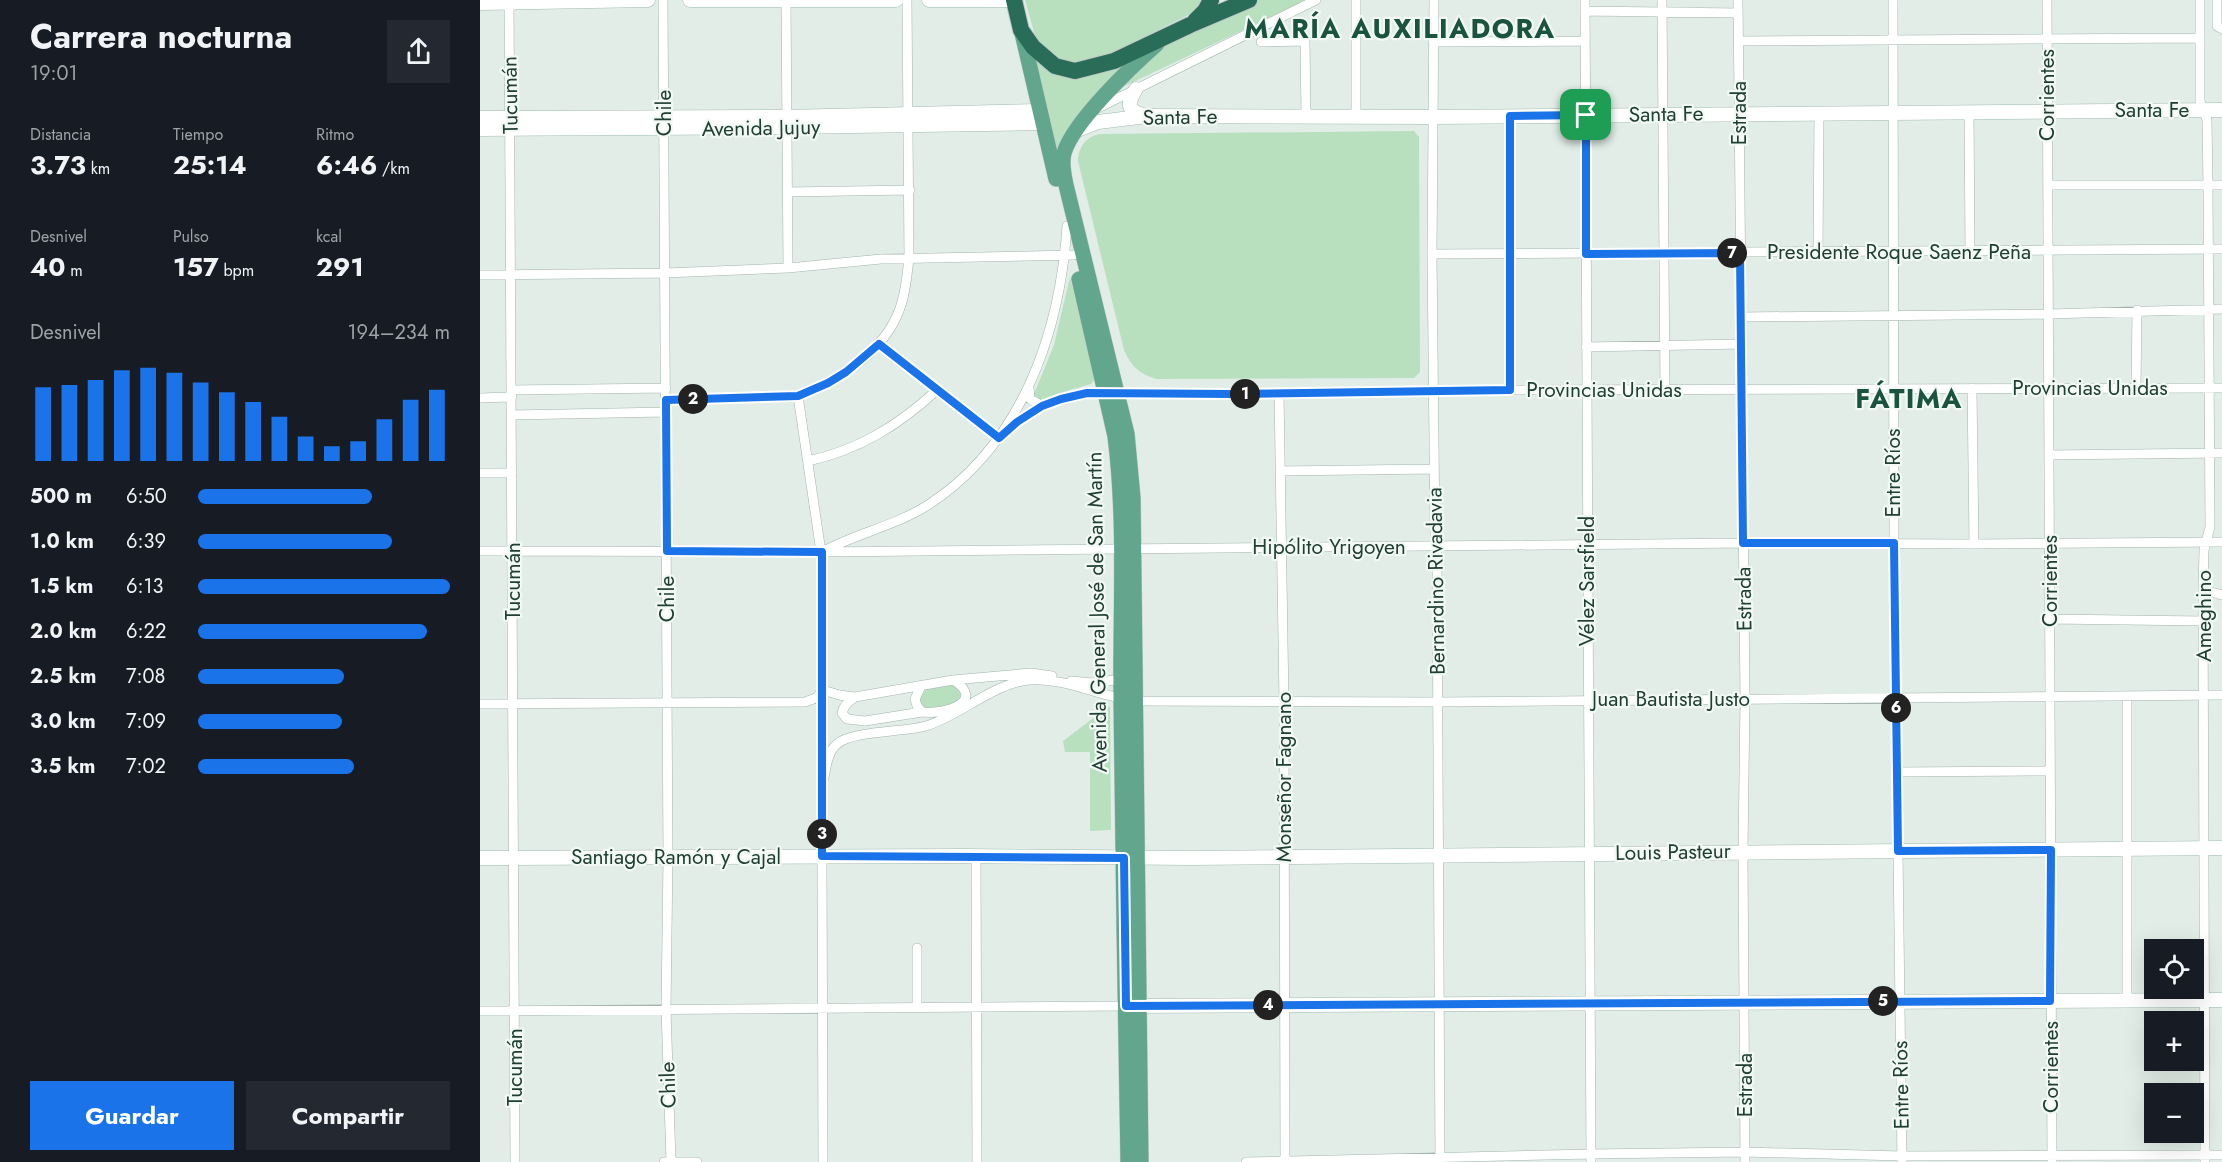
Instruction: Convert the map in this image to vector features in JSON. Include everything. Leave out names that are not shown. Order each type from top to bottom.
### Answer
[{"type":"highway","name":"Avenida General José de San Martín","points":[[1014,0],[1021,30]]},
{"type":"highway","points":[[1190,25],[1205,11],[1210,0]]},
{"type":"highway","points":[[1021,30],[1033,48],[1048,62],[1075,71],[1114,61],[1249,0]]},
{"type":"main road","name":"Avenida General José de San Martín","points":[[1021,30],[1067,226],[1069,255],[1111,393],[1126,434],[1129,454],[1130,858],[1133,1006],[1141,1162]]},
{"type":"main road","name":"Avenida General José de San Martín","points":[[1111,393],[1063,170],[1065,151],[1075,131],[1125,74],[1162,40]]},
{"type":"main road","name":"Avenida General José de San Martín","points":[[1128,548],[1121,679],[1128,700]]},
{"type":"main road","name":"Avenida General José de San Martín","points":[[1127,1162],[1133,1006]]},
{"type":"street","points":[[480,3],[648,0]]},
{"type":"street","name":"Chile","points":[[663,0],[668,858],[666,1009],[671,1162]]},
{"type":"street","points":[[690,0],[896,0]]},
{"type":"street","points":[[666,400],[798,396],[846,372],[879,344],[893,325],[906,287],[909,258],[907,0]]},
{"type":"street","points":[[930,0],[1014,0]]},
{"type":"street","points":[[1092,112],[1316,0]]},
{"type":"street","points":[[1356,0],[1356,116]]},
{"type":"street","name":"Bernardino Rivadavia","points":[[1434,0],[1432,254],[1438,702],[1440,1160]]},
{"type":"street","name":"Vélez Sarsfield","points":[[1585,0],[1591,1158]]},
{"type":"street","points":[[1662,0],[1665,390]]},
{"type":"street","name":"Estrada","points":[[1738,0],[1745,699],[1743,851],[1745,1157]]},
{"type":"street","name":"Entre Ríos","points":[[1893,0],[1894,543],[1902,1159]]},
{"type":"street","name":"Corrientes","points":[[2047,0],[2051,1159]]},
{"type":"street","name":"Ameghino","points":[[2200,0],[2200,101],[2207,120],[2209,249],[2210,527],[2206,542],[2203,590],[2205,1158]]},
{"type":"street","points":[[2217,0],[2217,26],[2222,29]]},
{"type":"street","points":[[786,1],[788,268]]},
{"type":"street","name":"Tucumán","points":[[509,2],[515,1162]]},
{"type":"street","points":[[1585,11],[1738,13]]},
{"type":"street","points":[[1739,41],[1893,42],[2199,38]]},
{"type":"street","points":[[1261,42],[1305,40],[1306,116]]},
{"type":"street","points":[[1433,42],[1585,41]]},
{"type":"street","points":[[1136,89],[1129,102],[1130,106],[1134,113],[1147,116]]},
{"type":"street","name":"Santa Fe","points":[[1075,131],[1098,122],[1147,116],[1432,117],[2222,110]]},
{"type":"street","points":[[1969,111],[1970,251]]},
{"type":"street","points":[[1818,252],[1819,113]]},
{"type":"street","points":[[1510,116],[1510,390]]},
{"type":"street","name":"Avenida Jujuy","points":[[480,129],[511,124],[1041,117]]},
{"type":"street","name":"Avenida Jujuy","points":[[480,118],[511,124]]},
{"type":"street","points":[[2048,185],[2222,185]]},
{"type":"street","points":[[787,192],[910,190]]},
{"type":"street","name":"Presidente Roque Saenz Peña","points":[[1432,254],[2222,249]]},
{"type":"street","points":[[480,274],[665,273],[788,268],[909,258],[1069,255],[1046,344],[1029,387],[999,438],[967,472],[928,505],[893,524],[845,540],[822,552]]},
{"type":"street","points":[[1741,317],[2049,314],[2222,309]]},
{"type":"street","points":[[2136,388],[2137,310]]},
{"type":"street","points":[[879,344],[999,438]]},
{"type":"street","points":[[1586,347],[1742,344]]},
{"type":"street","points":[[1029,387],[1030,399],[1042,406]]},
{"type":"street","points":[[480,398],[511,394],[666,388]]},
{"type":"street","points":[[1972,388],[1974,544]]},
{"type":"street","name":"Provincias Unidas","points":[[999,438],[1017,422],[1042,406],[1073,395],[1111,393],[2222,388]]},
{"type":"street","points":[[808,461],[840,453],[867,442],[896,425],[937,390]]},
{"type":"street","name":"Monseñor Fagnano","points":[[1279,393],[1284,702],[1285,1162]]},
{"type":"street","points":[[798,396],[822,552],[823,1162]]},
{"type":"street","points":[[512,415],[666,412]]},
{"type":"street","points":[[2049,455],[2222,453]]},
{"type":"street","points":[[1281,471],[1434,469]]},
{"type":"street","points":[[480,473],[512,473]]},
{"type":"street","name":"Hipólito Yrigoyen","points":[[480,551],[822,552],[1282,546],[2222,542]]},
{"type":"street","points":[[2203,590],[2222,594]]},
{"type":"street","points":[[2050,620],[2203,621]]},
{"type":"street","points":[[823,690],[855,697],[952,680],[985,678],[1004,680],[1044,674],[1081,682],[1121,679]]},
{"type":"street","name":"Juan Bautista Justo","points":[[1020,677],[1058,682],[1128,700],[1438,702],[2222,695]]},
{"type":"street","points":[[985,678],[989,694]]},
{"type":"street","points":[[952,680],[958,683],[964,691],[960,709]]},
{"type":"street","points":[[823,782],[830,753],[841,741],[924,726],[989,694],[1004,680]]},
{"type":"street","points":[[921,686],[915,699],[916,706],[922,712]]},
{"type":"street","points":[[480,704],[805,702],[816,698],[823,690]]},
{"type":"street","points":[[2127,696],[2127,1001]]},
{"type":"street","points":[[855,697],[843,709],[842,713],[847,719],[865,721],[960,709]]},
{"type":"street","points":[[1897,772],[2050,771]]},
{"type":"street","name":"Louis Pasteur","points":[[1130,858],[2222,848]]},
{"type":"street","points":[[976,856],[977,1162]]},
{"type":"street","name":"Santiago Ramón y Cajal","points":[[480,858],[976,856],[1130,858]]},
{"type":"street","points":[[916,948],[917,1007]]},
{"type":"street","points":[[480,1011],[1899,1000],[2222,1000]]},
{"type":"street","points":[[1246,1162],[1745,1157],[2205,1158],[2222,1155]]},
{"type":"street","points":[[664,1162],[697,1162]]},
{"type":"green space","points":[[1025,0],[1202,0],[1194,12],[1096,61],[1065,64],[1036,39]]},
{"type":"green space","points":[[1256,0],[1307,0],[1114,91],[1161,46]]},
{"type":"green space","points":[[1031,52],[1047,67],[1126,60],[1092,100],[1057,153]]},
{"type":"green space","points":[[1414,131],[1419,137],[1420,372],[1414,378],[1157,379],[1146,375],[1133,365],[1124,350],[1078,161],[1080,151],[1087,140],[1100,134]]},
{"type":"green space","points":[[1070,277],[1095,379],[1091,384],[1042,401],[1034,398],[1034,394],[1054,345]]},
{"type":"green space","points":[[953,684],[961,696],[956,704],[928,710],[919,705],[918,696],[924,689]]},
{"type":"green space","points":[[1095,703],[1110,707],[1111,830],[1090,831],[1090,752],[1065,752],[1063,741],[1096,716]]},
{"type":"district","name":"MARÍA AUXILIADORA","points":[[1400,28]]},
{"type":"district","name":"FÁTIMA","points":[[1909,398]]},
{"type":"route","points":[[1586,115],[1586,254],[1740,253],[1743,543],[1894,543],[1898,851],[2051,850],[2050,1001],[1899,1000],[1126,1006],[1124,858],[822,856],[822,552],[667,551],[666,400],[798,396],[811,392],[846,372],[879,344],[999,438],[1017,422],[1042,406],[1073,395],[1087,393],[1234,394],[1510,390],[1510,116],[1586,115]]}]
